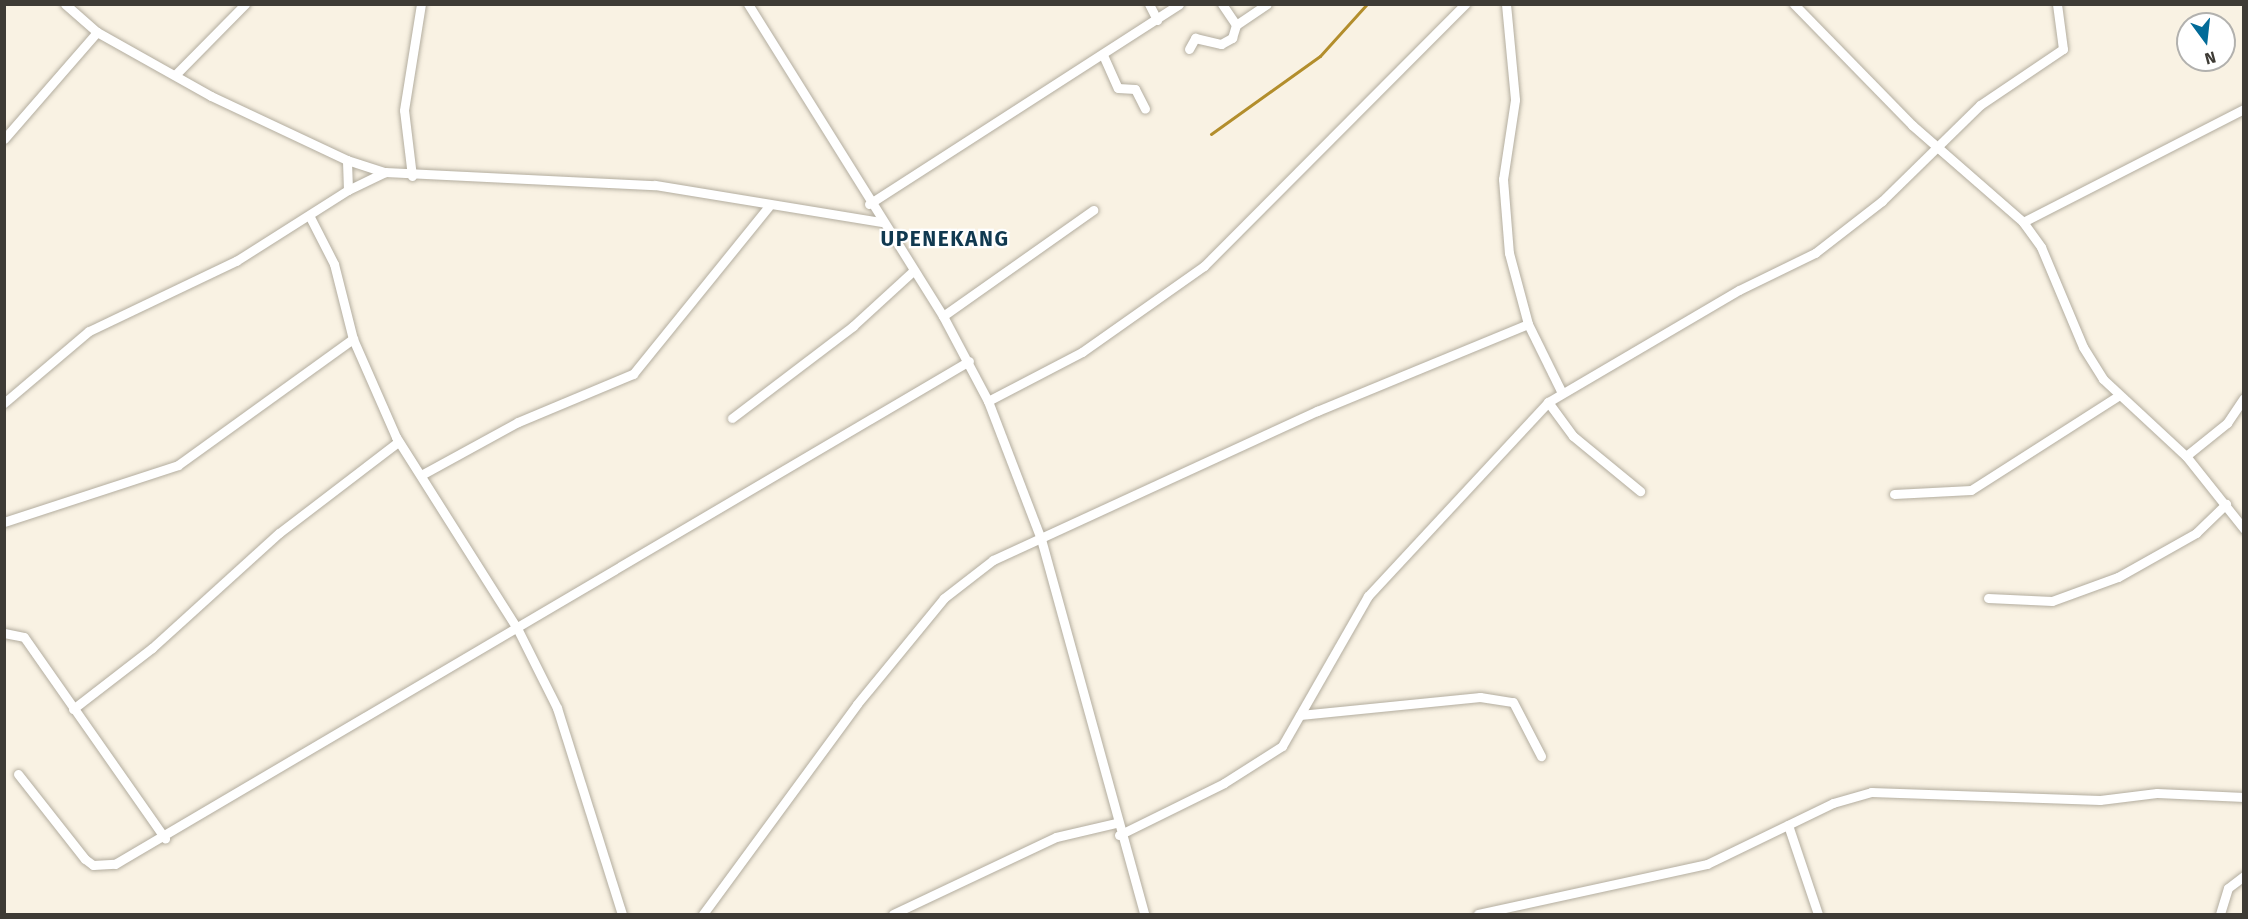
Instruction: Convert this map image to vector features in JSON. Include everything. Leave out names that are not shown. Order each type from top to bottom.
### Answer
[{"type":"street","points":[[65,4],[97,32],[175,75],[347,160],[386,172],[412,176],[612,181],[768,207],[882,222]]},
{"type":"street","points":[[175,75],[245,4]]},
{"type":"street","points":[[412,176],[404,110],[421,4]]},
{"type":"street","points":[[748,4],[869,204],[943,316],[988,401],[1041,539],[1119,835],[1144,915]]},
{"type":"street","points":[[1149,4],[1157,20]]},
{"type":"street","points":[[869,204],[1179,4]]},
{"type":"street","points":[[1222,4],[1236,25]]},
{"type":"street","points":[[1189,49],[1196,38],[1221,44],[1232,38],[1236,25],[1267,4]]},
{"type":"street","points":[[988,401],[1091,346],[1204,266],[1465,4]]},
{"type":"street","points":[[1506,4],[1515,100],[1503,179],[1505,216],[1528,324],[1561,392]]},
{"type":"street","points":[[1794,4],[1938,148],[2023,222],[2050,265],[2083,347],[2118,396],[2186,456],[2242,522]]},
{"type":"street","points":[[1119,835],[1224,783],[1282,746],[1368,596],[1548,402],[1561,392],[1815,252],[1882,201],[1980,105],[2063,48],[2057,4]]},
{"type":"street","points":[[4,139],[97,32]]},
{"type":"street","points":[[1103,55],[1118,88],[1134,89],[1145,109]]},
{"type":"street","points":[[2023,222],[2244,109]]},
{"type":"street","points":[[347,160],[348,190]]},
{"type":"street","points":[[4,402],[89,331],[236,261],[310,217],[348,190],[386,172]]},
{"type":"street","points":[[423,474],[518,422],[633,374],[768,207]]},
{"type":"street","points":[[943,316],[1094,210]]},
{"type":"street","points":[[310,217],[334,264],[353,339],[398,442],[423,474],[518,630],[557,708],[622,915]]},
{"type":"street","points":[[732,418],[853,326],[913,271]]},
{"type":"street","points":[[703,915],[857,704],[944,598],[993,560],[1317,411],[1528,324]]},
{"type":"street","points":[[4,522],[178,465],[353,339]]},
{"type":"street","points":[[18,774],[93,865],[115,864],[165,838],[969,362]]},
{"type":"street","points":[[1894,494],[1971,490],[2118,396]]},
{"type":"street","points":[[2186,456],[2228,423],[2244,398]]},
{"type":"street","points":[[1548,402],[1573,436],[1640,491]]},
{"type":"street","points":[[73,709],[152,648],[296,520],[398,442]]},
{"type":"street","points":[[1988,598],[2052,601],[2118,577],[2196,533],[2226,504]]},
{"type":"street","points":[[4,633],[24,637],[165,838]]},
{"type":"street","points":[[1300,715],[1480,697],[1513,702],[1540,756]]},
{"type":"street","points":[[1478,915],[1707,864],[1788,825],[1871,792],[2100,800],[2157,793],[2244,797]]},
{"type":"street","points":[[893,915],[1056,837],[1116,823]]},
{"type":"street","points":[[1788,825],[1818,915]]},
{"type":"street","points":[[2220,915],[2228,888],[2244,876]]},
{"type":"waterway","points":[[1211,134],[1320,56],[1367,4]]},
{"type":"district","name":"UPENEKANG","points":[[945,239]]}]
